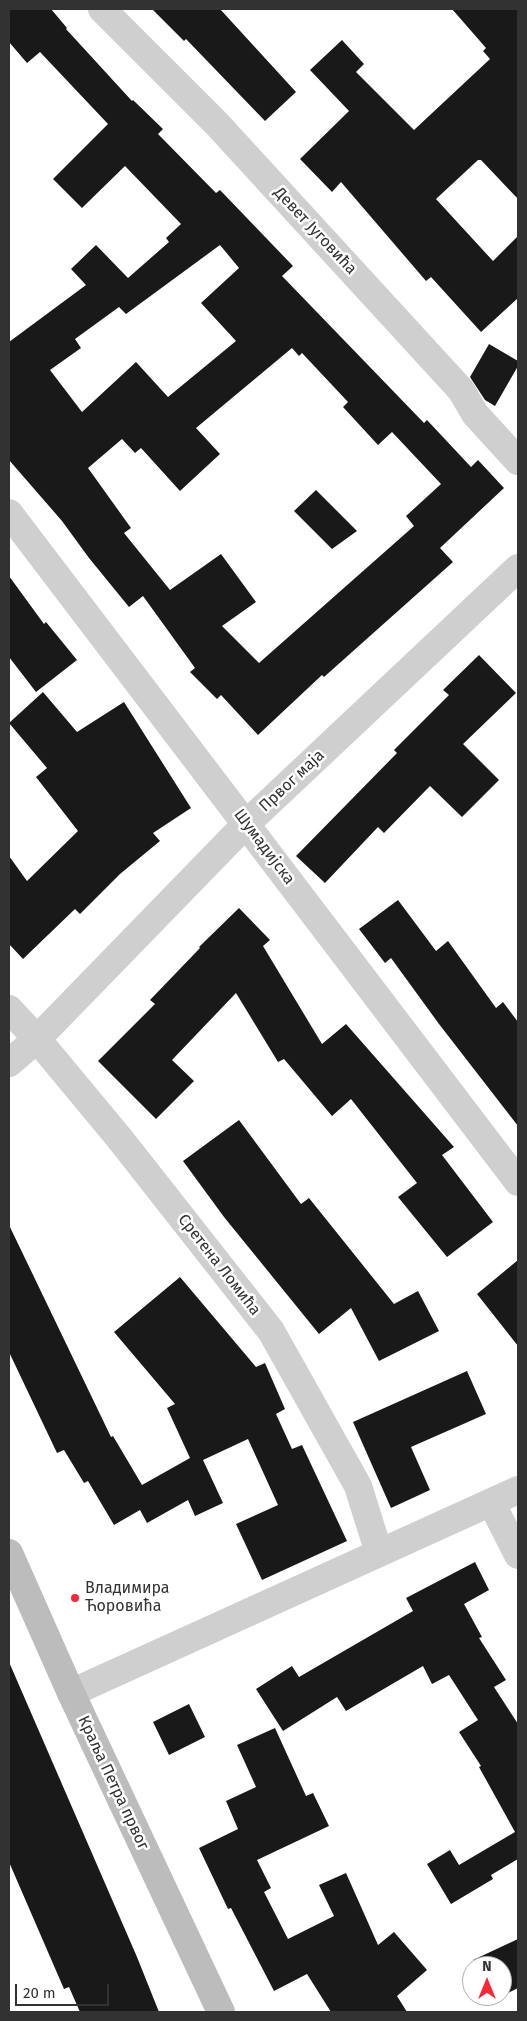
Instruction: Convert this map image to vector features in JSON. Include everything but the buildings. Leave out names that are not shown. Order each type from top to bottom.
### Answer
[{"type":"main road","name":"Краља Петра првог","points":[[9,1553],[71,1694],[221,2012]]},
{"type":"street","name":"Девет Југовића","points":[[102,9],[217,124],[264,175],[461,390],[475,414],[518,461]]},
{"type":"street","name":"Шумадијска","points":[[9,513],[518,1182]]},
{"type":"street","name":"Првог маја","points":[[9,1063],[37,1039],[246,824],[518,568]]},
{"type":"street","name":"Сретена Ломића","points":[[9,1009],[37,1039],[120,1139],[271,1331],[358,1486],[379,1553]]},
{"type":"street","points":[[71,1694],[518,1490]]},
{"type":"street","points":[[491,1502],[518,1555]]},
{"type":"place","name":"Владимира Ћоровића","points":[[75,1598]]}]
